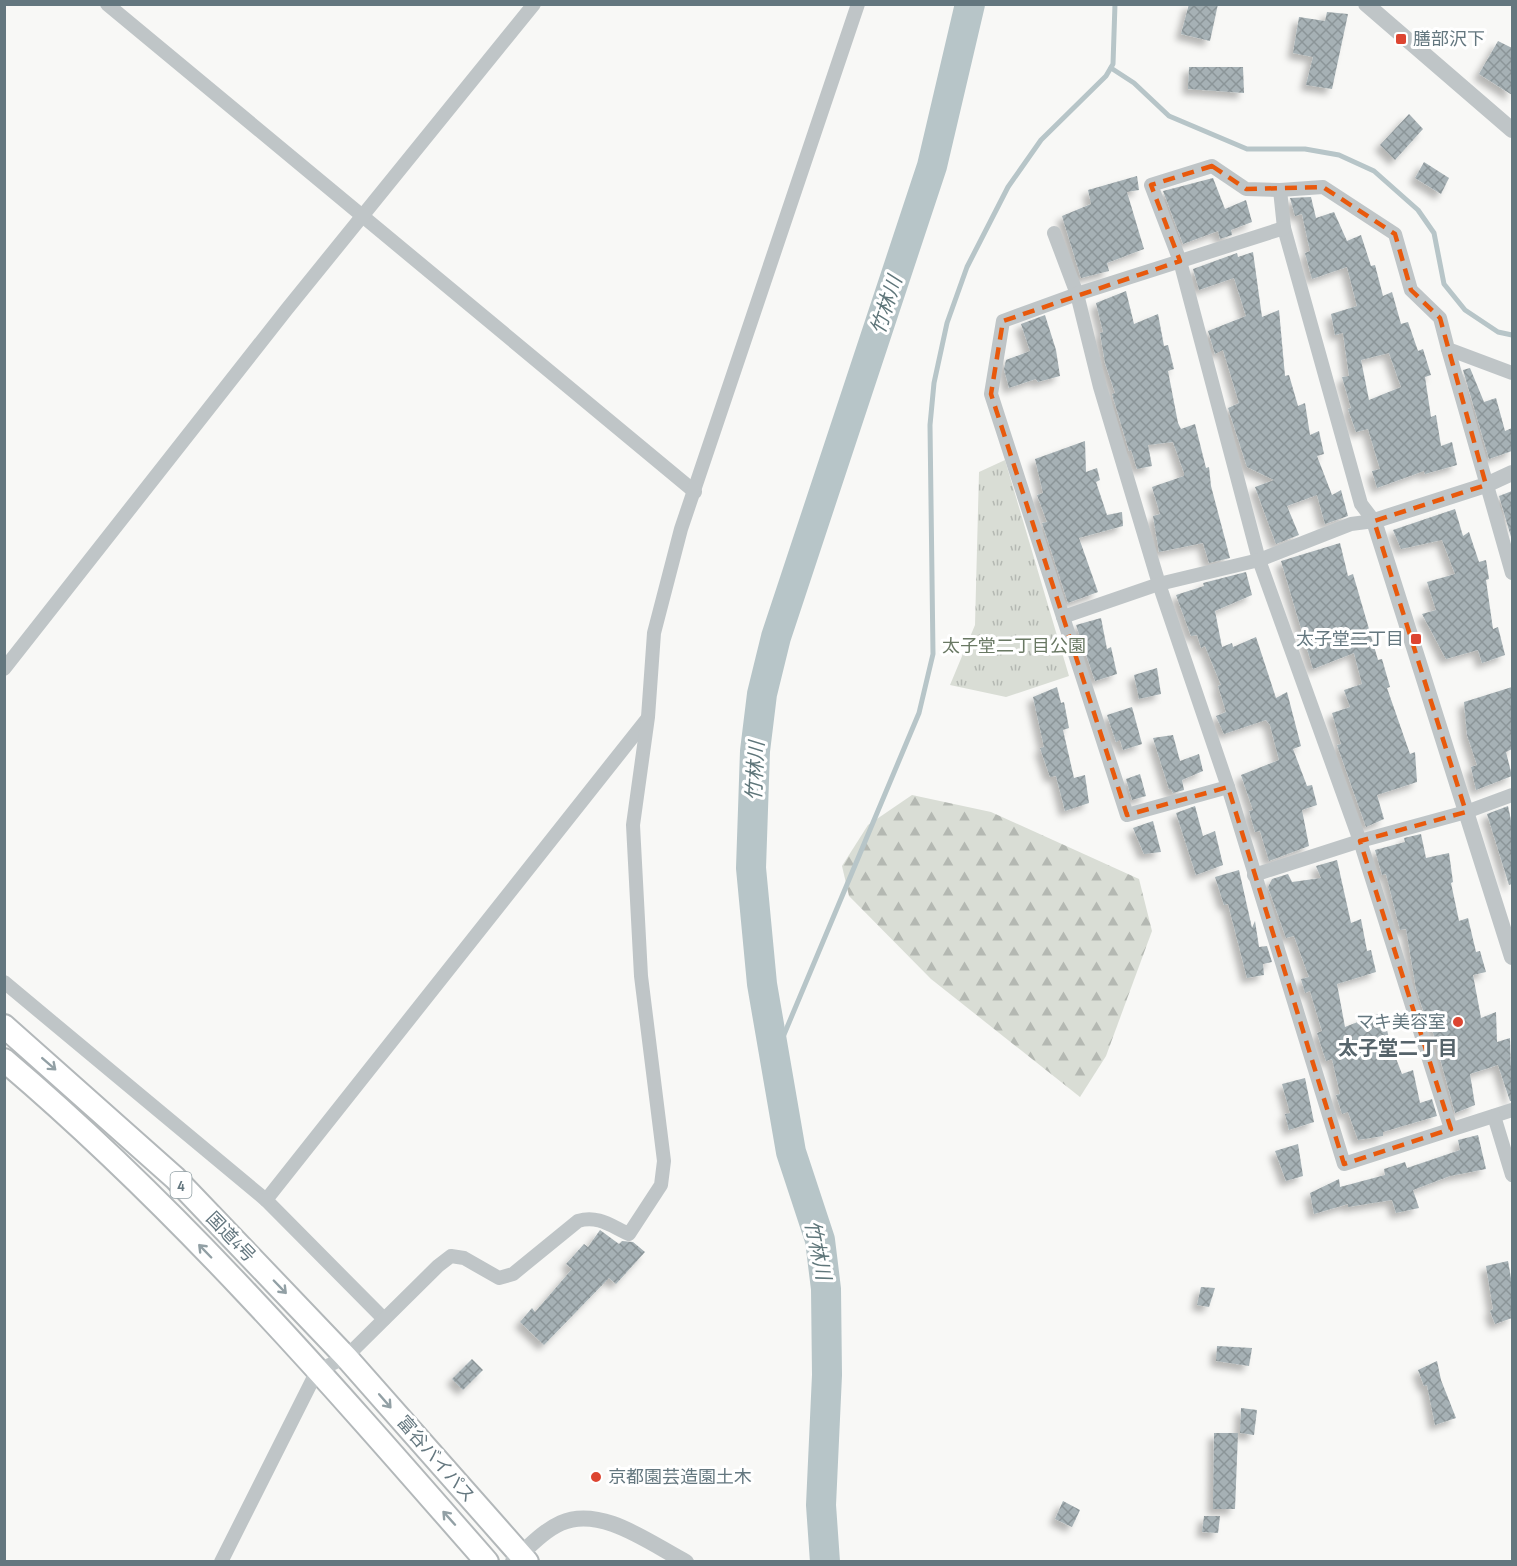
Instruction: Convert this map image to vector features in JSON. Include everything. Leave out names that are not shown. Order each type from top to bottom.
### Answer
[{"type":"highway","name":"国道4号","points":[[4,1026],[175,1178],[346,1357]]},
{"type":"highway","name":"国道4号","points":[[4,1060],[153,1197],[268,1316],[317,1371]]},
{"type":"highway","name":"富谷バイパス","points":[[346,1357],[520,1559]]},
{"type":"highway","name":"富谷バイパス","points":[[317,1371],[488,1562]]},
{"type":"street","points":[[107,4],[695,492]]},
{"type":"street","points":[[4,669],[362,215],[534,4]]},
{"type":"street","points":[[222,1562],[317,1371],[346,1357],[452,1256],[464,1258],[499,1278],[513,1274],[578,1221],[596,1218],[629,1234],[661,1185],[664,1161],[641,976],[633,825],[648,717],[654,633],[681,529],[858,4]]},
{"type":"street","points":[[1366,4],[1512,130]]},
{"type":"street","points":[[1451,1129],[1360,841],[1259,560],[1180,261],[1151,185],[1212,166],[1246,189],[1280,190],[1323,187],[1395,234],[1412,290],[1440,318],[1512,573]]},
{"type":"street","points":[[1280,190],[1284,228],[1360,504],[1374,521],[1512,957]]},
{"type":"street","points":[[1228,788],[1127,815],[991,394],[1003,321],[1077,294],[1284,228]]},
{"type":"street","points":[[1054,233],[1077,294],[1100,387],[1159,584],[1228,788],[1344,1164],[1512,1110]]},
{"type":"street","points":[[1448,349],[1512,373]]},
{"type":"street","points":[[1063,617],[1159,584],[1259,560],[1351,524],[1374,521],[1486,486],[1512,473]]},
{"type":"street","points":[[266,1200],[648,717]]},
{"type":"street","points":[[1254,875],[1360,841],[1467,812],[1512,795]]},
{"type":"street","points":[[4,982],[266,1200],[384,1319]]},
{"type":"street","points":[[1494,1116],[1512,1175]]},
{"type":"street","points":[[520,1559],[561,1523],[591,1519],[606,1521],[686,1562]]},
{"type":"highlighted area","points":[[1212,166],[1246,189],[1323,187],[1395,234],[1411,290],[1440,318],[1486,485],[1374,521],[1466,812],[1360,841],[1451,1129],[1344,1164],[1228,787],[1127,815],[991,394],[1003,321],[1180,261],[1151,185]]},
{"type":"green space","name":"太子堂二丁目公園","points":[[1005,460],[1069,676],[1006,697],[950,685],[975,625],[979,472]]},
{"type":"green space","points":[[912,795],[991,812],[1139,879],[1152,931],[1106,1056],[1080,1097],[931,979],[849,896],[842,866],[868,825]]},
{"type":"building","points":[[1189,4],[1218,4],[1210,41],[1181,34]]},
{"type":"building","points":[[1327,12],[1348,14],[1332,89],[1306,85],[1313,57],[1293,53],[1299,17],[1325,21]]},
{"type":"building","points":[[1498,41],[1512,48],[1512,95],[1479,74]]},
{"type":"building","points":[[1189,67],[1243,67],[1244,93],[1188,89]]},
{"type":"building","points":[[1409,114],[1423,129],[1395,160],[1380,145]]},
{"type":"building","points":[[1424,162],[1449,178],[1441,194],[1415,178]]},
{"type":"building","points":[[1137,176],[1139,190],[1127,192],[1144,249],[1107,263],[1109,271],[1081,278],[1062,216],[1091,204],[1088,190]]},
{"type":"building","points":[[1213,178],[1225,209],[1246,200],[1252,222],[1231,230],[1232,235],[1220,239],[1218,231],[1183,244],[1163,191]]},
{"type":"building","points":[[1311,197],[1316,218],[1334,212],[1347,241],[1361,235],[1371,266],[1375,265],[1383,296],[1392,292],[1401,324],[1408,322],[1418,351],[1423,349],[1431,375],[1425,377],[1431,417],[1436,415],[1441,446],[1452,442],[1457,465],[1425,474],[1424,471],[1377,488],[1372,471],[1380,469],[1368,429],[1356,432],[1348,409],[1351,408],[1342,377],[1349,376],[1343,333],[1335,335],[1331,314],[1357,306],[1347,267],[1312,279],[1305,253],[1310,251],[1302,214],[1295,216],[1290,198]],"holes":[[[1389,353],[1401,387],[1369,400],[1361,360]]]},
{"type":"building","points":[[1253,252],[1262,317],[1279,310],[1285,376],[1289,375],[1298,406],[1305,403],[1310,435],[1319,431],[1324,454],[1317,456],[1332,495],[1341,490],[1348,516],[1325,524],[1317,495],[1287,506],[1299,535],[1276,544],[1255,487],[1274,480],[1247,467],[1228,408],[1239,403],[1223,350],[1215,354],[1208,331],[1246,316],[1234,278],[1199,290],[1193,269],[1237,253],[1238,257]]},
{"type":"building","points":[[1126,291],[1134,324],[1158,314],[1164,346],[1168,345],[1174,369],[1168,371],[1178,423],[1181,429],[1195,424],[1206,468],[1209,467],[1211,486],[1230,558],[1209,563],[1203,543],[1159,552],[1153,516],[1160,514],[1152,487],[1184,476],[1184,473],[1173,442],[1148,445],[1152,466],[1137,469],[1131,450],[1129,451],[1105,363],[1100,333],[1103,332],[1096,303]]},
{"type":"building","points":[[1045,315],[1056,350],[1060,376],[1038,382],[1036,379],[1009,388],[1004,369],[1006,360],[1030,351],[1021,324]]},
{"type":"building","points":[[1470,368],[1484,402],[1496,398],[1505,431],[1512,428],[1512,451],[1489,459],[1463,370]]},
{"type":"building","points":[[1085,441],[1086,472],[1097,468],[1100,480],[1096,482],[1107,515],[1122,512],[1123,526],[1079,538],[1098,592],[1068,603],[1042,523],[1047,522],[1037,495],[1043,493],[1035,459]]},
{"type":"building","points":[[1512,491],[1512,536],[1511,537],[1499,496]]},
{"type":"building","points":[[1455,509],[1463,536],[1469,532],[1479,562],[1486,560],[1489,579],[1486,580],[1493,629],[1498,627],[1505,655],[1482,663],[1478,650],[1446,659],[1422,614],[1436,610],[1427,582],[1455,574],[1442,540],[1401,549],[1393,530]]},
{"type":"building","points":[[1340,543],[1348,576],[1353,574],[1378,660],[1382,659],[1390,687],[1387,688],[1410,754],[1415,752],[1417,782],[1377,795],[1384,819],[1366,827],[1337,745],[1341,744],[1332,713],[1350,707],[1344,690],[1362,684],[1354,653],[1313,669],[1281,561]]},
{"type":"building","points":[[1246,572],[1252,595],[1215,611],[1222,647],[1232,643],[1233,647],[1256,637],[1276,698],[1287,692],[1301,746],[1293,749],[1307,786],[1312,785],[1317,805],[1302,810],[1309,846],[1269,861],[1260,831],[1255,832],[1249,811],[1253,810],[1241,775],[1279,760],[1270,725],[1266,720],[1224,734],[1216,716],[1226,712],[1218,686],[1221,685],[1205,646],[1201,648],[1197,635],[1191,636],[1176,595],[1204,586],[1203,583]]},
{"type":"building","points":[[1101,618],[1107,649],[1111,647],[1117,674],[1095,681],[1076,625]]},
{"type":"building","points":[[1157,668],[1161,694],[1139,699],[1134,675]]},
{"type":"building","points":[[1057,687],[1061,703],[1064,702],[1069,728],[1063,730],[1074,778],[1085,775],[1089,803],[1065,811],[1056,776],[1050,777],[1040,748],[1044,747],[1033,697]]},
{"type":"building","points":[[1512,687],[1512,749],[1506,752],[1512,776],[1476,790],[1471,767],[1477,765],[1467,735],[1464,702]]},
{"type":"building","points":[[1132,707],[1142,744],[1123,750],[1120,740],[1116,742],[1107,715]]},
{"type":"building","points":[[1173,735],[1180,761],[1199,754],[1203,771],[1182,780],[1184,790],[1173,793],[1169,789],[1153,738]]},
{"type":"building","points":[[1140,774],[1146,796],[1132,800],[1126,779]]},
{"type":"building","points":[[1195,806],[1203,836],[1215,831],[1223,865],[1196,875],[1176,813]]},
{"type":"building","points":[[1508,806],[1512,825],[1512,884],[1509,885],[1487,814]]},
{"type":"building","points":[[1153,821],[1161,852],[1144,854],[1133,828]]},
{"type":"building","points":[[1421,834],[1426,858],[1449,853],[1453,882],[1451,883],[1459,921],[1468,918],[1476,952],[1480,951],[1486,972],[1473,975],[1481,1018],[1496,1012],[1497,1042],[1510,1038],[1512,1101],[1510,1101],[1498,1065],[1470,1074],[1475,1105],[1455,1113],[1429,1018],[1426,1019],[1416,989],[1406,929],[1400,930],[1386,874],[1382,875],[1375,850],[1405,842],[1404,838]]},
{"type":"building","points":[[1337,860],[1351,923],[1361,919],[1367,951],[1371,950],[1376,972],[1337,984],[1345,1027],[1383,1012],[1390,1043],[1402,1074],[1413,1070],[1420,1103],[1432,1099],[1437,1116],[1383,1132],[1383,1136],[1358,1140],[1348,1112],[1342,1114],[1336,1095],[1340,1094],[1332,1059],[1326,1061],[1317,1033],[1322,1031],[1310,991],[1305,993],[1301,979],[1309,977],[1294,936],[1286,938],[1268,887],[1272,879],[1288,874],[1292,882],[1321,878],[1316,866]]},
{"type":"building","points":[[1239,870],[1252,928],[1255,921],[1259,947],[1267,946],[1272,962],[1263,964],[1264,975],[1247,978],[1228,904],[1224,905],[1215,877]]},
{"type":"building","points":[[1305,1078],[1314,1122],[1289,1130],[1285,1114],[1290,1113],[1282,1084]]},
{"type":"building","points":[[1478,1135],[1486,1169],[1450,1176],[1413,1190],[1419,1208],[1396,1213],[1392,1200],[1348,1207],[1348,1204],[1314,1214],[1310,1193],[1339,1179],[1340,1187],[1385,1175],[1384,1169],[1405,1162],[1407,1168],[1460,1150],[1458,1140]]},
{"type":"building","points":[[1298,1144],[1303,1176],[1286,1181],[1275,1151]]},
{"type":"building","points":[[600,1230],[619,1244],[622,1241],[633,1242],[645,1252],[616,1284],[609,1278],[544,1345],[520,1322],[532,1308],[535,1312],[572,1269],[566,1264],[584,1244],[588,1247]]},
{"type":"building","points":[[1508,1261],[1512,1284],[1512,1318],[1495,1324],[1490,1311],[1493,1309],[1486,1266]]},
{"type":"building","points":[[1201,1287],[1215,1288],[1209,1307],[1197,1305]]},
{"type":"building","points":[[1217,1346],[1252,1348],[1249,1366],[1216,1361]]},
{"type":"building","points":[[472,1359],[483,1370],[463,1390],[452,1379]]},
{"type":"building","points":[[1437,1361],[1441,1380],[1456,1418],[1435,1425],[1427,1385],[1424,1386],[1418,1370]]},
{"type":"building","points":[[1241,1408],[1257,1410],[1254,1435],[1240,1433]]},
{"type":"building","points":[[1214,1433],[1238,1433],[1235,1509],[1213,1509]]},
{"type":"building","points":[[1063,1501],[1080,1510],[1072,1527],[1055,1519]]},
{"type":"building","points":[[1204,1516],[1220,1516],[1218,1533],[1202,1532]]},
{"type":"waterway","name":"竹林川","points":[[825,1562],[821,1505],[827,1375],[826,1289],[820,1240],[791,1152],[762,984],[751,868],[755,751],[762,694],[776,637],[932,166],[970,4]]},
{"type":"waterway","points":[[775,1056],[919,713],[933,654],[930,425],[934,383],[947,323],[967,267],[1008,187],[1041,140],[1106,76],[1113,64],[1115,4]]},
{"type":"waterway","points":[[1111,68],[1134,83],[1169,116],[1247,149],[1305,149],[1339,155],[1374,171],[1418,210],[1434,233],[1444,284],[1465,310],[1498,332],[1512,335]]},
{"type":"place","name":"膳部沢下","points":[[1401,39]]},
{"type":"place","name":"太子堂二丁目","points":[[1416,639]]},
{"type":"place","name":"マキ美容室","points":[[1458,1022]]},
{"type":"place","name":"京都園芸造園土木","points":[[596,1477]]},
{"type":"district","name":"太子堂二丁目","points":[[1398,1048]]}]
